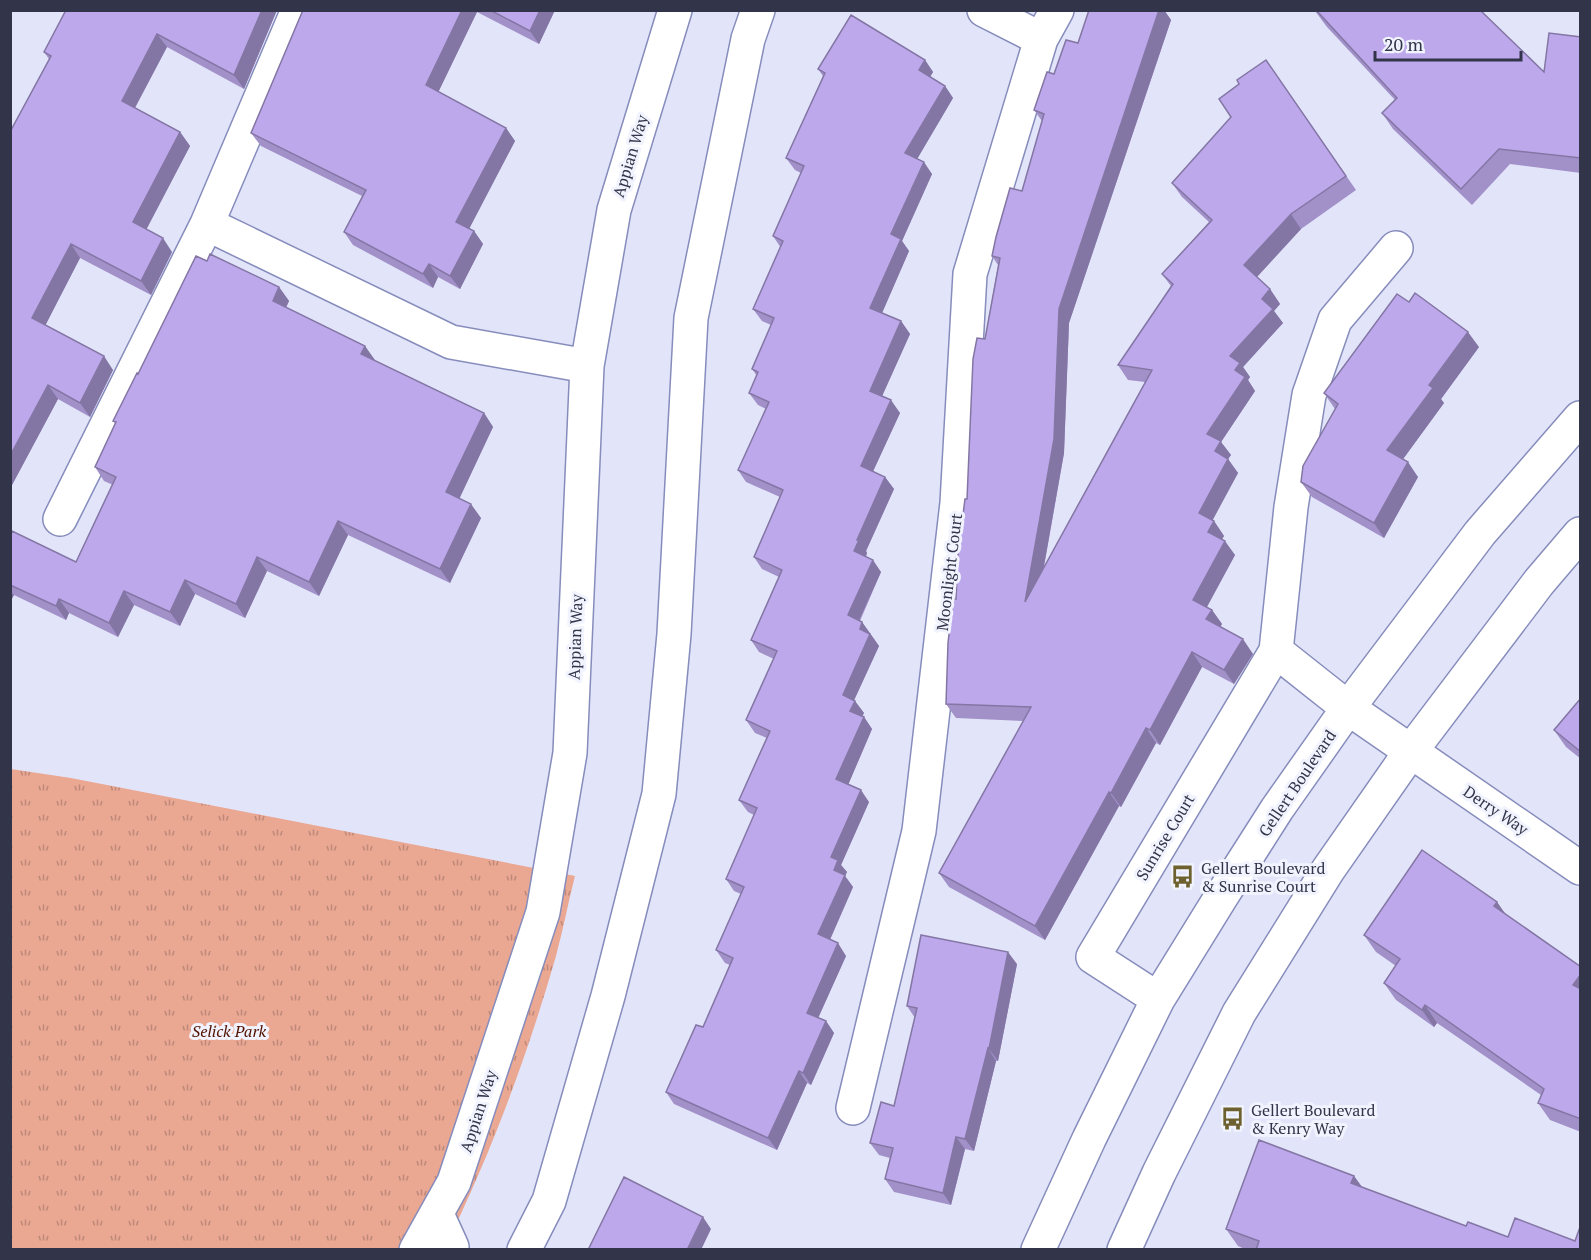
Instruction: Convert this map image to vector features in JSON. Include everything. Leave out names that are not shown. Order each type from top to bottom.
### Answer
[{"type":"street","points":[[60,519],[207,224],[298,10]]},
{"type":"street","name":"Appian Way","points":[[416,1250],[454,1182],[543,912],[570,753],[587,366],[614,210],[675,10]]},
{"type":"street","points":[[524,1250],[549,1201],[608,996],[659,794],[674,634],[691,318],[748,39],[758,10]]},
{"type":"street","points":[[984,10],[1041,39]]},
{"type":"street","name":"Moonlight Court","points":[[853,1108],[919,831],[957,502],[970,274],[1041,39],[1057,10]]},
{"type":"street","points":[[207,224],[451,342],[587,366]]},
{"type":"street","name":"Sunrise Court","points":[[1158,999],[1093,957],[1276,651],[1291,507],[1309,395],[1335,320],[1396,248]]},
{"type":"street","name":"Gellert Boulevard","points":[[1038,1250],[1089,1139],[1158,999],[1278,809],[1348,708],[1480,533],[1581,418]]},
{"type":"street","points":[[1124,1250],[1158,1173],[1239,1013],[1328,870],[1411,751],[1539,582],[1581,534]]},
{"type":"street","points":[[1276,651],[1348,708]]},
{"type":"street","name":"Derry Way","points":[[1348,708],[1581,868]]},
{"type":"street","points":[[437,1214],[452,1250]]},
{"type":"green space","name":"Selick Park","points":[[11,769],[71,778],[575,876],[556,956],[520,1069],[477,1178],[444,1249],[11,1250]]},
{"type":"building","points":[[66,10],[262,10],[234,75],[157,34],[122,101],[180,132],[133,222],[163,238],[141,281],[71,244],[32,318],[104,356],[80,403],[48,385],[10,456],[10,132],[51,56],[44,52]]},
{"type":"building","points":[[303,10],[462,10],[426,85],[506,128],[456,222],[474,231],[450,276],[429,264],[423,274],[344,232],[366,190],[251,133]]},
{"type":"building","points":[[490,10],[540,10],[530,31]]},
{"type":"building","points":[[1089,10],[1159,10],[1059,309],[1054,439],[1025,602],[1152,370],[1118,365],[1173,284],[1162,274],[1212,220],[1172,183],[1231,117],[1219,99],[1239,84],[1237,80],[1266,60],[1346,176],[1291,214],[1244,265],[1270,289],[1262,299],[1273,309],[1230,356],[1240,363],[1235,370],[1245,377],[1207,434],[1221,441],[1215,451],[1228,459],[1199,513],[1214,521],[1208,532],[1225,541],[1193,600],[1212,610],[1206,619],[1243,639],[1224,670],[1192,652],[1150,730],[1146,728],[1111,793],[1109,792],[1035,926],[939,873],[1031,707],[946,704],[948,643],[953,599],[956,599],[958,553],[965,499],[967,499],[973,359],[977,338],[985,339],[1000,258],[992,256],[996,237],[1010,188],[1022,191],[1044,114],[1034,110],[1047,72],[1054,74],[1066,40],[1078,43]]},
{"type":"building","points":[[1316,10],[1480,10],[1544,72],[1549,33],[1581,37],[1581,158],[1499,149],[1461,189],[1382,113],[1397,98]]},
{"type":"building","points":[[851,15],[925,60],[919,70],[945,86],[905,153],[924,162],[891,234],[901,239],[870,308],[901,321],[870,391],[891,400],[861,466],[885,477],[854,551],[873,560],[848,615],[862,622],[860,629],[870,634],[843,695],[855,701],[850,711],[864,717],[836,779],[861,790],[831,857],[838,860],[834,870],[845,875],[818,934],[838,943],[807,1013],[826,1021],[803,1073],[799,1071],[768,1138],[666,1092],[696,1025],[703,1027],[733,958],[716,950],[744,887],[726,879],[757,808],[739,800],[770,731],[746,720],[777,651],[751,640],[782,570],[754,557],[783,490],[738,470],[769,402],[749,393],[758,372],[752,369],[774,318],[753,309],[783,241],[773,236],[804,166],[786,158],[825,73],[818,69]]},
{"type":"building","points":[[210,254],[279,287],[273,301],[365,346],[361,354],[484,413],[446,492],[471,504],[440,569],[338,521],[309,582],[257,557],[236,604],[185,580],[170,612],[124,591],[109,623],[59,599],[56,606],[10,585],[10,535],[12,531],[76,562],[116,477],[95,467],[116,422],[113,421],[196,256],[207,261]]},
{"type":"building","points":[[1415,293],[1468,332],[1429,385],[1433,388],[1387,450],[1408,462],[1374,523],[1301,482],[1303,466],[1338,404],[1324,393],[1397,294],[1409,302]]},
{"type":"building","points":[[1581,698],[1581,752],[1554,730]]},
{"type":"building","points":[[1422,850],[1497,902],[1494,906],[1581,967],[1581,974],[1573,985],[1581,989],[1581,1119],[1538,1103],[1544,1089],[1425,1005],[1422,1010],[1384,983],[1400,959],[1364,935]]},
{"type":"building","points":[[921,935],[1008,952],[989,1049],[965,1139],[956,1137],[943,1193],[885,1179],[893,1148],[870,1143],[881,1102],[894,1106],[917,1008],[907,1006]]},
{"type":"building","points":[[1259,1140],[1354,1176],[1351,1183],[1466,1226],[1468,1222],[1508,1237],[1515,1218],[1575,1241],[1580,1227],[1581,1250],[1256,1250],[1259,1241],[1226,1229]]},
{"type":"building","points":[[624,1177],[703,1217],[687,1250],[588,1250]]},
{"type":"place","name":"Gellert Boulevard & Sunrise Court","points":[[1183,877]]},
{"type":"place","name":"Gellert Boulevard & Kenry Way","points":[[1233,1119]]}]
